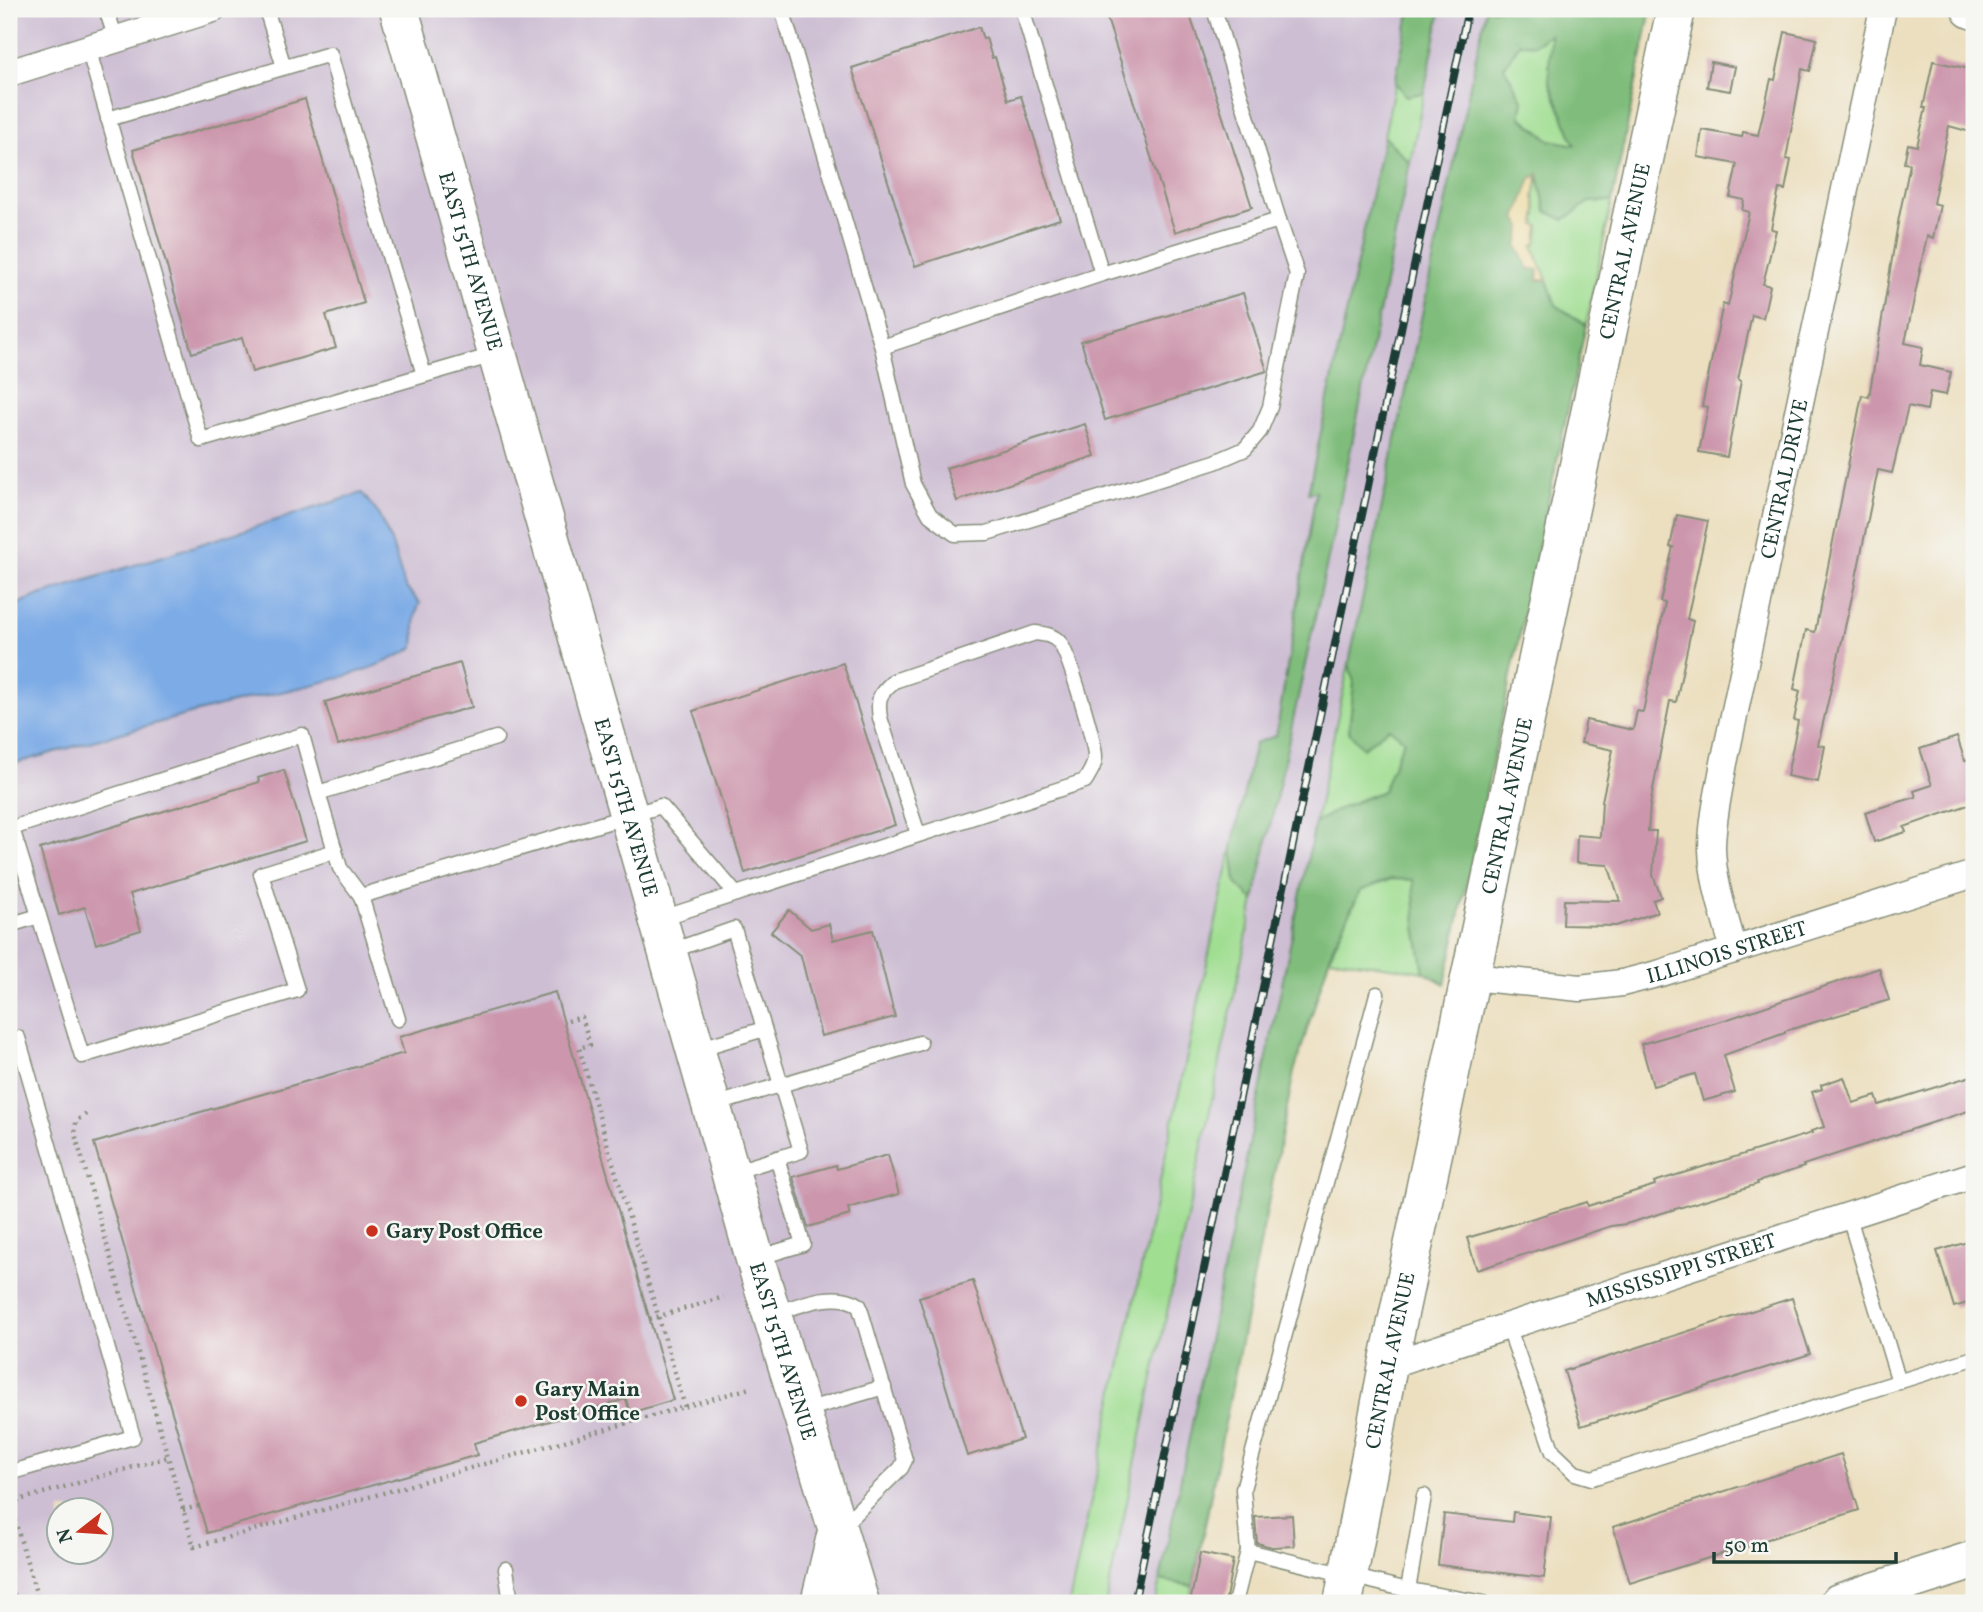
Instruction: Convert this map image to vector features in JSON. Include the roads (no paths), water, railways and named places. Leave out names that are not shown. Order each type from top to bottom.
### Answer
[{"type":"main road","name":"EAST 15TH AVENUE","points":[[399,9],[754,1259],[860,1603]]},
{"type":"main road","name":"CENTRAL AVENUE","points":[[1346,1589],[1388,1365],[1676,9]]},
{"type":"main road","points":[[820,1603],[838,1530]]},
{"type":"main road","points":[[1839,1603],[1974,1560]]},
{"type":"street","points":[[9,73],[213,9]]},
{"type":"street","name":"CENTRAL DRIVE","points":[[1734,950],[1714,871],[1714,820],[1732,723],[1883,9]]},
{"type":"street","name":"ILLINOIS STREET","points":[[1471,977],[1567,988],[1594,988],[1653,976],[1974,873]]},
{"type":"street","name":"MISSISSIPPI STREET","points":[[1388,1365],[1974,1175]]},
{"type":"lane","points":[[106,9],[116,39]]},
{"type":"lane","points":[[266,9],[284,67]]},
{"type":"lane","points":[[782,9],[882,346],[913,484],[930,515],[955,534],[987,533],[1203,466],[1245,449],[1260,431],[1270,407],[1297,274],[1214,9]]},
{"type":"lane","points":[[1022,9],[1102,274]]},
{"type":"lane","points":[[88,48],[201,440],[497,354]]},
{"type":"lane","points":[[108,119],[330,54],[424,375]]},
{"type":"lane","points":[[882,346],[1279,220]]},
{"type":"lane","points":[[662,936],[736,894],[1084,781],[1091,772],[1095,758],[1092,743],[1068,660],[1060,643],[1049,635],[1035,633],[907,676],[894,681],[881,692],[878,705],[880,718],[918,834]]},
{"type":"lane","points":[[335,851],[261,874],[297,990],[82,1056],[12,828],[302,735],[340,868],[361,896],[398,1019]]},
{"type":"lane","points":[[318,793],[496,738]]},
{"type":"lane","points":[[361,896],[662,806],[736,894]]},
{"type":"lane","points":[[9,925],[39,916]]},
{"type":"lane","points":[[662,936],[734,929],[801,1151],[730,1173]]},
{"type":"lane","points":[[1235,1603],[1248,1551],[1243,1489],[1377,994]]},
{"type":"lane","points":[[695,1050],[764,1029]]},
{"type":"lane","points":[[9,1040],[18,1038],[133,1437],[9,1473]]},
{"type":"lane","points":[[711,1106],[920,1043]]},
{"type":"lane","points":[[754,1259],[803,1244],[777,1158]]},
{"type":"lane","points":[[1848,1214],[1899,1382]]},
{"type":"lane","points":[[771,1314],[816,1301],[852,1300],[859,1305],[905,1460],[901,1468],[838,1530]]},
{"type":"lane","points":[[1508,1326],[1553,1452],[1575,1473],[1592,1478],[1974,1358]]},
{"type":"lane","points":[[801,1412],[884,1387]]},
{"type":"lane","points":[[1409,1590],[1424,1496]]},
{"type":"lane","points":[[1248,1551],[1346,1589],[1409,1590],[1483,1603]]},
{"type":"lane","points":[[506,1569],[511,1603]]},
{"type":"lane","points":[[9,1598],[10,1603]]},
{"type":"water","points":[[362,493],[377,512],[391,541],[405,587],[420,603],[414,647],[352,674],[208,709],[9,765],[9,608],[37,596]]},
{"type":"railway","points":[[1134,1603],[1468,9]]},
{"type":"place","name":"Gary Post Office","points":[[372,1231]]},
{"type":"place","name":"Gary Main Post Office","points":[[521,1401]]}]
